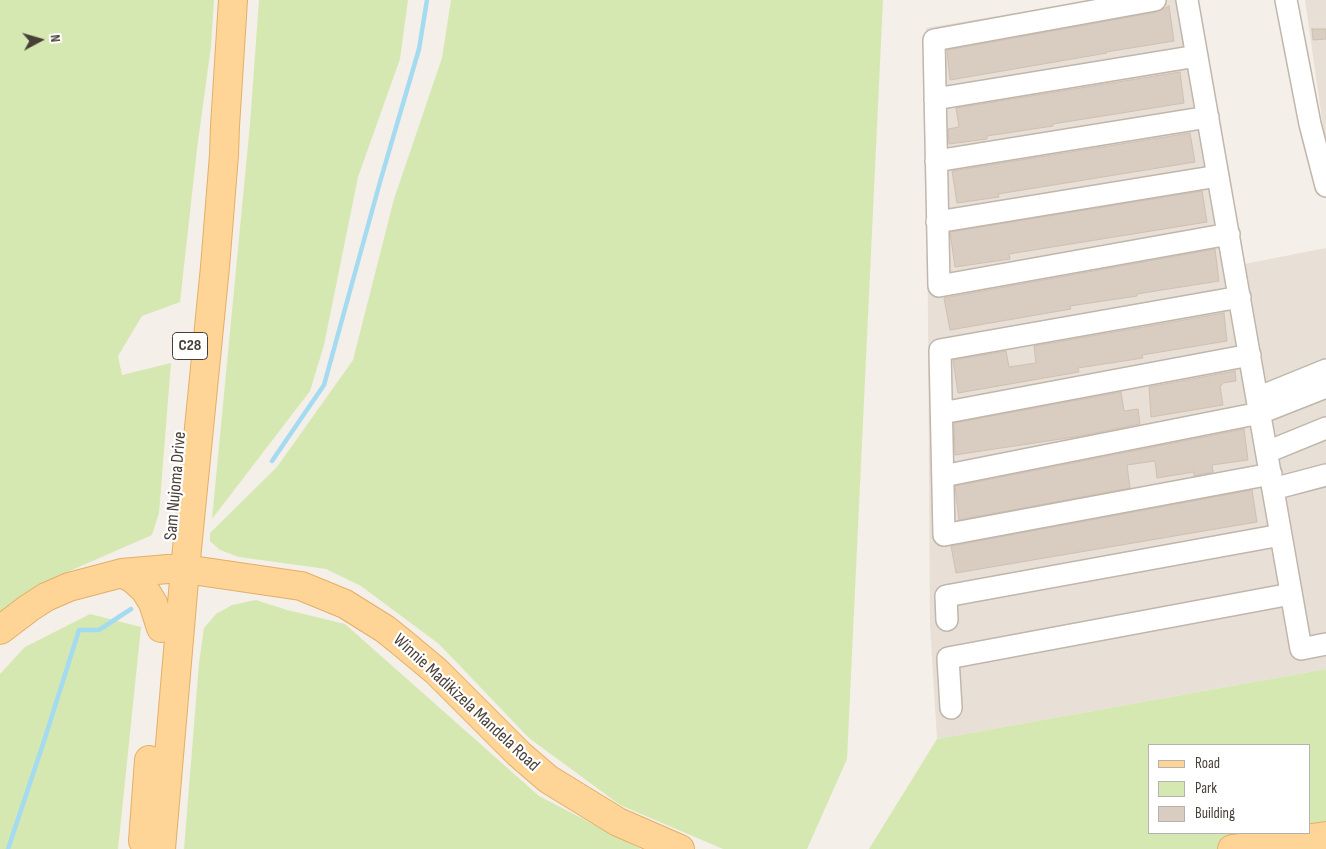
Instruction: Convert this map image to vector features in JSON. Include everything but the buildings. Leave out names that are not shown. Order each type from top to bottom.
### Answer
[{"type":"main road","name":"Sam Nujoma Drive","points":[[161,849],[177,569],[215,267],[233,0]]},
{"type":"main road","name":"Sam Nujoma Drive","points":[[142,849],[161,628],[177,569]]},
{"type":"main road","name":"Winnie Madikizela Mandela Road","points":[[0,630],[46,597],[69,587],[122,573],[177,569],[301,586],[345,604],[385,629],[436,671],[548,779],[618,822],[680,849]]},
{"type":"main road","points":[[122,573],[133,579],[145,590],[153,603],[161,628]]},
{"type":"main road","points":[[1232,849],[1326,836]]},
{"type":"street","points":[[1155,0],[934,40],[939,286],[1229,234]]},
{"type":"street","points":[[1187,0],[1301,649],[1326,644]]},
{"type":"street","points":[[1286,0],[1310,124],[1326,186]]},
{"type":"street","points":[[935,99],[1197,56]]},
{"type":"street","points":[[936,161],[1208,118]]},
{"type":"street","points":[[938,222],[1218,176]]},
{"type":"street","points":[[1240,297],[940,350],[944,535],[1272,481],[1326,475]]},
{"type":"street","points":[[942,413],[1250,355]]},
{"type":"street","points":[[1259,405],[1326,370]]},
{"type":"street","points":[[943,476],[1259,405],[1326,387]]},
{"type":"street","points":[[1267,452],[1326,428]]},
{"type":"street","points":[[947,620],[946,596],[1281,536]]},
{"type":"street","points":[[951,708],[948,658],[1291,594]]},
{"type":"shaded area","points":[[1093,0],[1196,0],[1244,264],[1326,248],[1326,669],[937,739],[930,625],[926,28]]},
{"type":"shaded area","points":[[1305,0],[1326,0],[1326,144],[1325,140]]},
{"type":"green space","points":[[0,0],[214,0],[211,46],[197,149],[180,302],[142,316],[118,356],[122,375],[171,363],[159,513],[152,535],[65,573],[28,592],[0,615]]},
{"type":"green space","points":[[259,0],[408,0],[400,59],[358,177],[324,345],[310,391],[212,519],[250,124]]},
{"type":"green space","points":[[451,0],[883,0],[847,759],[807,849],[723,849],[620,805],[529,738],[439,644],[361,586],[326,569],[239,557],[220,550],[210,541],[210,533],[277,467],[353,360],[394,199],[442,58]]},
{"type":"green space","points":[[256,600],[287,610],[345,624],[539,796],[641,849],[184,849],[199,663],[204,628],[216,614],[232,605]]},
{"type":"green space","points":[[90,614],[141,627],[118,849],[0,849],[0,674],[25,647]]},
{"type":"green space","points":[[1326,669],[1326,836],[1232,849],[869,849],[937,739]]},
{"type":"waterway","points":[[272,461],[324,385],[419,49],[427,0]]},
{"type":"waterway","points":[[8,849],[79,630],[99,630],[131,609]]}]
